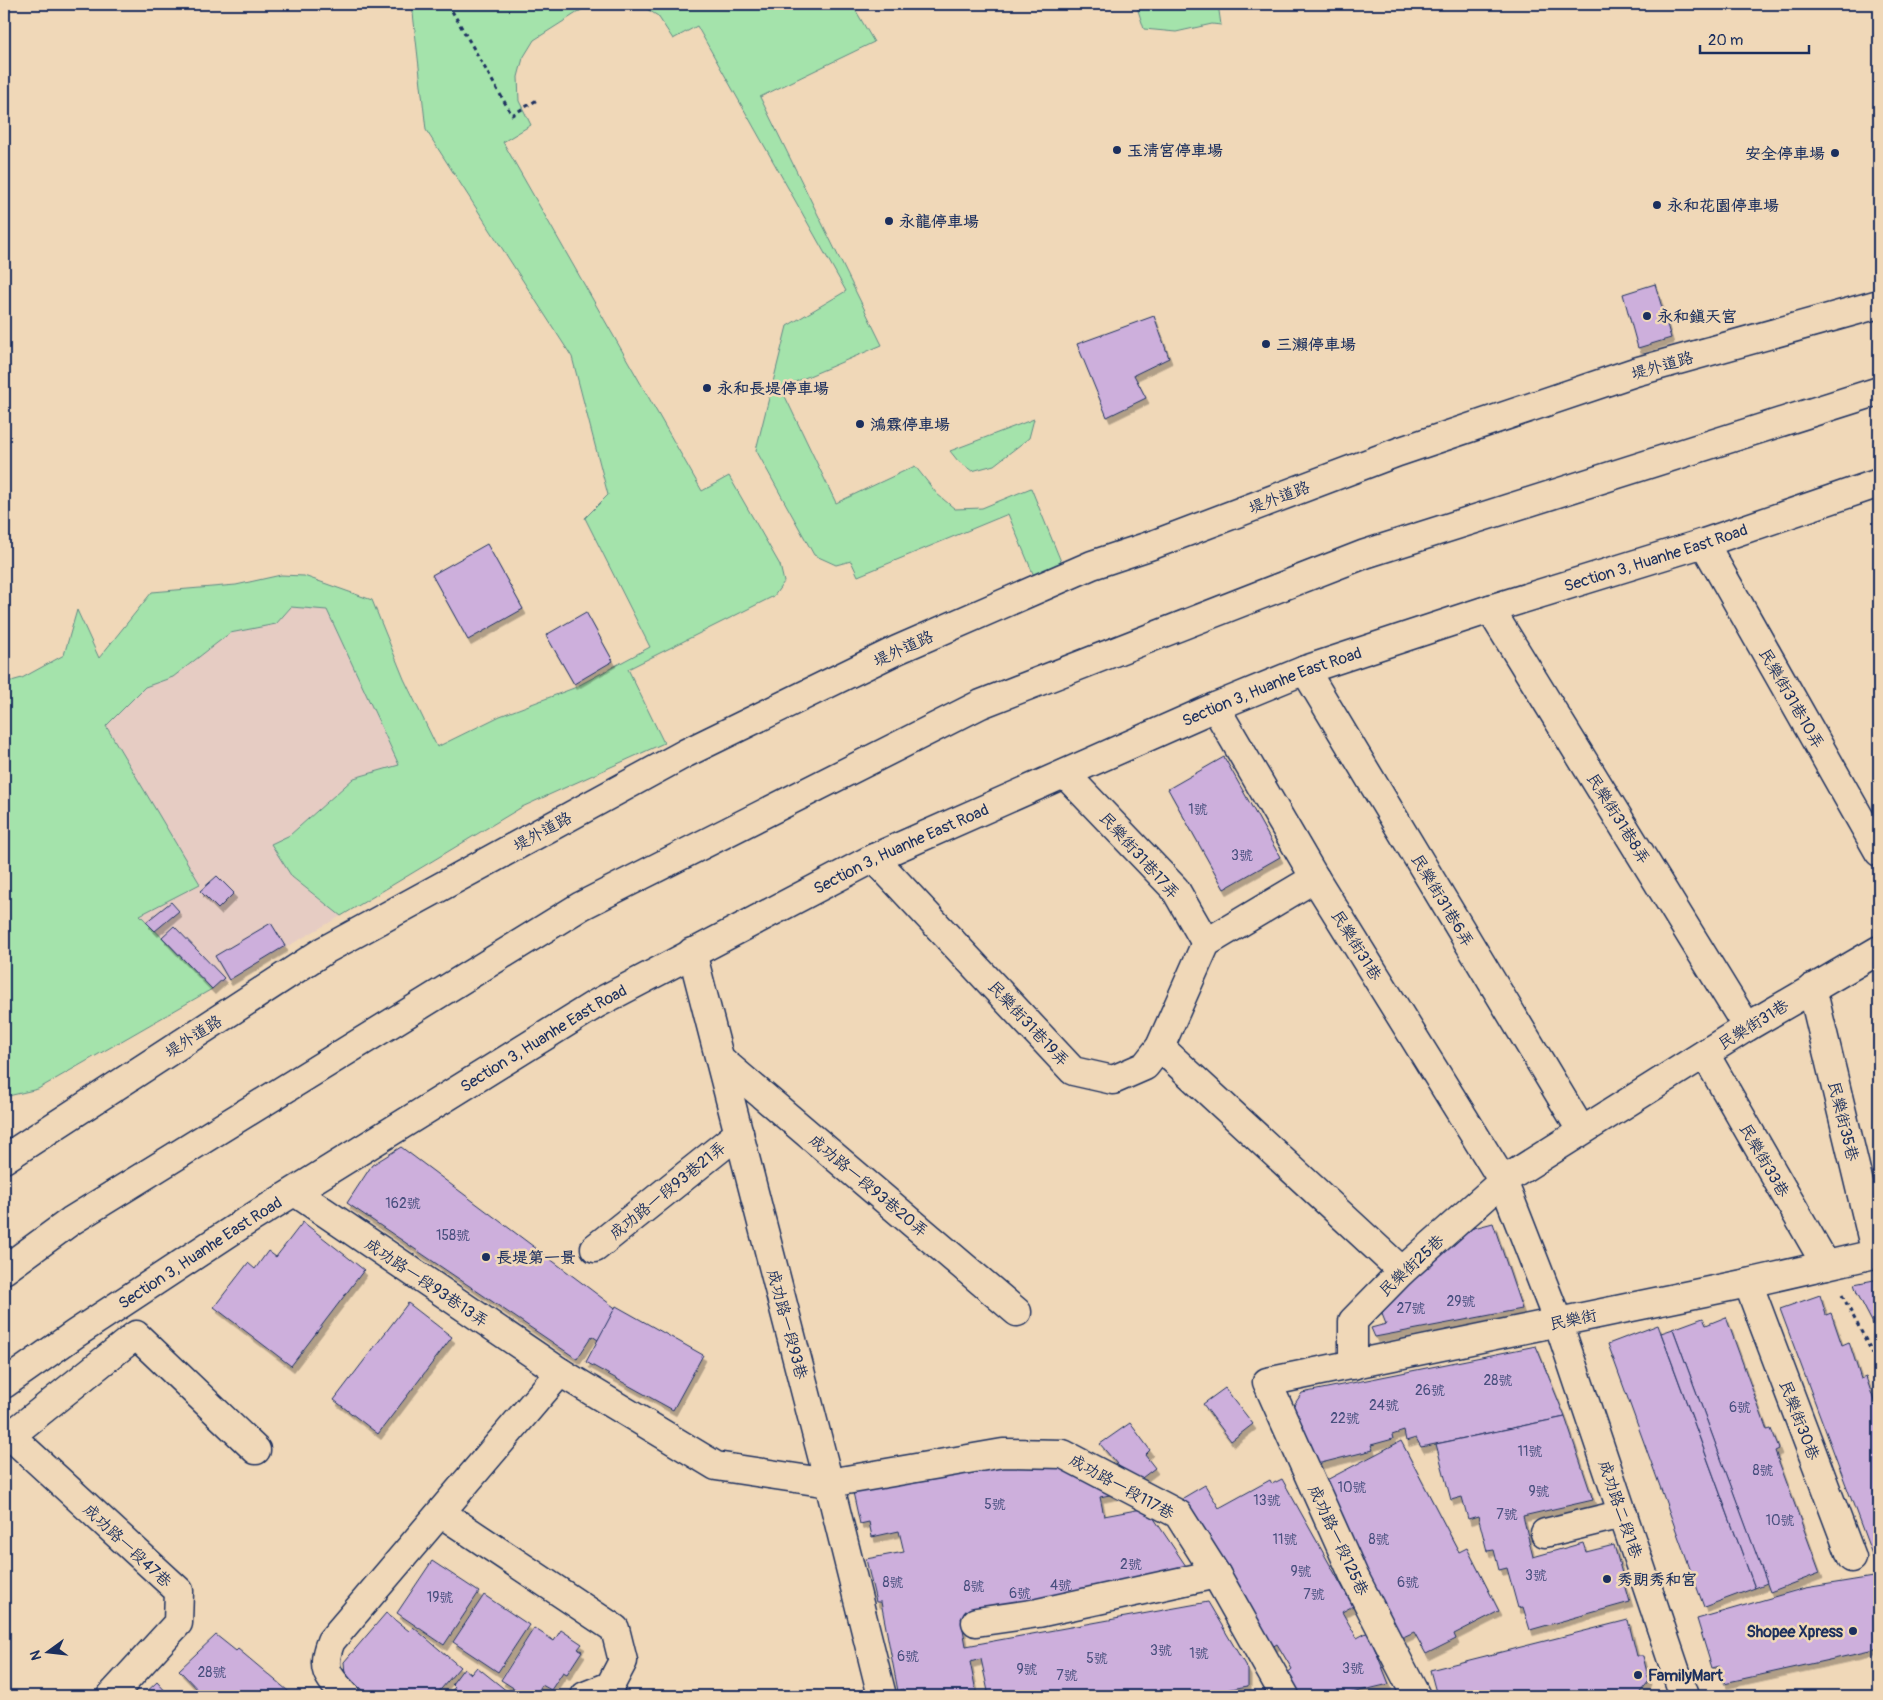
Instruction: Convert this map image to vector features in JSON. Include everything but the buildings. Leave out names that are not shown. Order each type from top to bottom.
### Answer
[{"type":"street","name":"堤外道路","points":[[4,1159],[326,950],[686,753],[897,650],[1092,564],[1155,544],[1398,452],[1635,372],[1879,304]]},
{"type":"street","points":[[4,1270],[71,1221],[581,906],[981,704],[1365,554],[1879,391]]},
{"type":"street","name":"Section 3, Huanhe East Road","points":[[4,1384],[75,1334],[295,1192],[596,1004],[874,858],[1305,670],[1490,609],[1704,543],[1879,483]]},
{"type":"street","name":"民樂街31巷10弄","points":[[1704,543],[1879,852]]},
{"type":"street","name":"民樂街31巷8弄","points":[[1490,609],[1747,1027]]},
{"type":"street","name":"民樂街31巷6弄","points":[[1305,670],[1581,1130]]},
{"type":"street","name":"民樂街31巷","points":[[1215,708],[1315,878],[1503,1181],[1558,1322]]},
{"type":"street","name":"民樂街31巷17弄","points":[[1065,774],[1175,889],[1206,943]]},
{"type":"street","name":"民樂街31巷19弄","points":[[874,858],[1073,1070],[1113,1080],[1145,1066],[1160,1047],[1206,943]]},
{"type":"street","points":[[1206,943],[1315,878]]},
{"type":"street","name":"民樂街31巷","points":[[1503,1181],[1747,1027],[1879,950]]},
{"type":"street","name":"成功路一段93巷","points":[[692,952],[830,1483],[882,1696]]},
{"type":"street","name":"民樂街35巷","points":[[1812,988],[1878,1253]]},
{"type":"street","points":[[1160,1047],[1402,1271]]},
{"type":"street","name":"民樂街33巷","points":[[1704,1054],[1826,1265]]},
{"type":"street","name":"成功路一段93巷20弄","points":[[720,1059],[1017,1312]]},
{"type":"street","name":"成功路一段93巷21弄","points":[[595,1248],[739,1133]]},
{"type":"street","name":"民樂街25巷","points":[[1353,1365],[1353,1321],[1402,1271],[1503,1181]]},
{"type":"street","name":"成功路一段93巷13弄","points":[[295,1192],[560,1372],[716,1466],[830,1483]]},
{"type":"street","name":"民樂街","points":[[1267,1382],[1748,1283],[1878,1253]]},
{"type":"street","name":"民樂街30巷","points":[[1748,1283],[1852,1558]]},
{"type":"street","name":"成功路二段1巷","points":[[1558,1322],[1684,1696]]},
{"type":"street","points":[[7,1433],[136,1335],[256,1450]]},
{"type":"street","points":[[346,1696],[328,1677],[324,1657],[331,1641],[560,1372]]},
{"type":"street","name":"成功路一段125巷","points":[[1267,1382],[1354,1576],[1416,1696]]},
{"type":"street","name":"成功路一段47巷","points":[[7,1433],[179,1591],[178,1623],[111,1696]]},
{"type":"street","name":"成功路一段117巷","points":[[830,1483],[1003,1453],[1063,1454],[1178,1514],[1216,1574],[1285,1696]]},
{"type":"street","points":[[441,1513],[615,1628],[623,1660],[610,1686],[585,1696]]},
{"type":"street","points":[[1545,1533],[1624,1514]]},
{"type":"street","points":[[976,1622],[1038,1613],[1216,1574]]},
{"type":"path","points":[[448,4],[512,114],[537,100]]},
{"type":"path","points":[[1826,1265],[1879,1365]]},
{"type":"shaded area","points":[[291,607],[327,610],[399,765],[354,778],[290,835],[292,877],[341,916],[212,989],[140,915],[199,885],[106,726],[145,687],[173,677],[230,633],[276,624]]},
{"type":"green space","points":[[412,4],[599,4],[586,7],[534,40],[523,58],[518,77],[519,101],[531,125],[503,142],[702,491],[729,476],[780,565],[784,582],[774,596],[628,669],[664,743],[522,807],[341,916],[292,877],[271,844],[290,835],[354,778],[399,765],[327,610],[291,607],[276,624],[230,633],[173,677],[145,687],[106,726],[200,884],[140,915],[212,989],[38,1089],[4,1097],[4,683],[22,678],[64,655],[77,610],[99,658],[152,592],[236,585],[281,575],[304,576],[372,600],[404,679],[437,747],[500,716],[574,688],[650,647],[585,518],[608,495],[572,357],[426,130]]},
{"type":"green space","points":[[639,4],[852,4],[874,42],[760,97],[882,345],[781,388],[836,503],[915,466],[937,494],[955,509],[982,508],[1031,488],[1062,564],[1034,576],[1008,514],[858,576],[851,561],[836,565],[814,555],[756,450],[787,326],[846,291],[697,26],[673,39],[658,16]]},
{"type":"green space","points":[[1136,4],[1218,4],[1221,25],[1212,24],[1176,32],[1144,29]]},
{"type":"green space","points":[[1034,419],[1029,438],[994,465],[972,471],[958,461],[950,451]]},
{"type":"place","name":"玉清宮停車場","points":[[1117,150]]},
{"type":"place","name":"安全停車場","points":[[1835,153]]},
{"type":"place","name":"永和花園停車場","points":[[1657,205]]},
{"type":"place","name":"永龍停車場","points":[[889,221]]},
{"type":"place","name":"永和鎮天宮","points":[[1647,316]]},
{"type":"place","name":"三瀨停車場","points":[[1266,344]]},
{"type":"place","name":"永和長堤停車場","points":[[707,388]]},
{"type":"place","name":"鴻霖停車場","points":[[860,424]]},
{"type":"place","name":"長堤第一景","points":[[486,1257]]},
{"type":"place","name":"秀朗秀和宮","points":[[1607,1579]]},
{"type":"place","name":"Shopee Xpress","points":[[1853,1631]]},
{"type":"place","name":"FamilyMart","points":[[1638,1675]]}]
